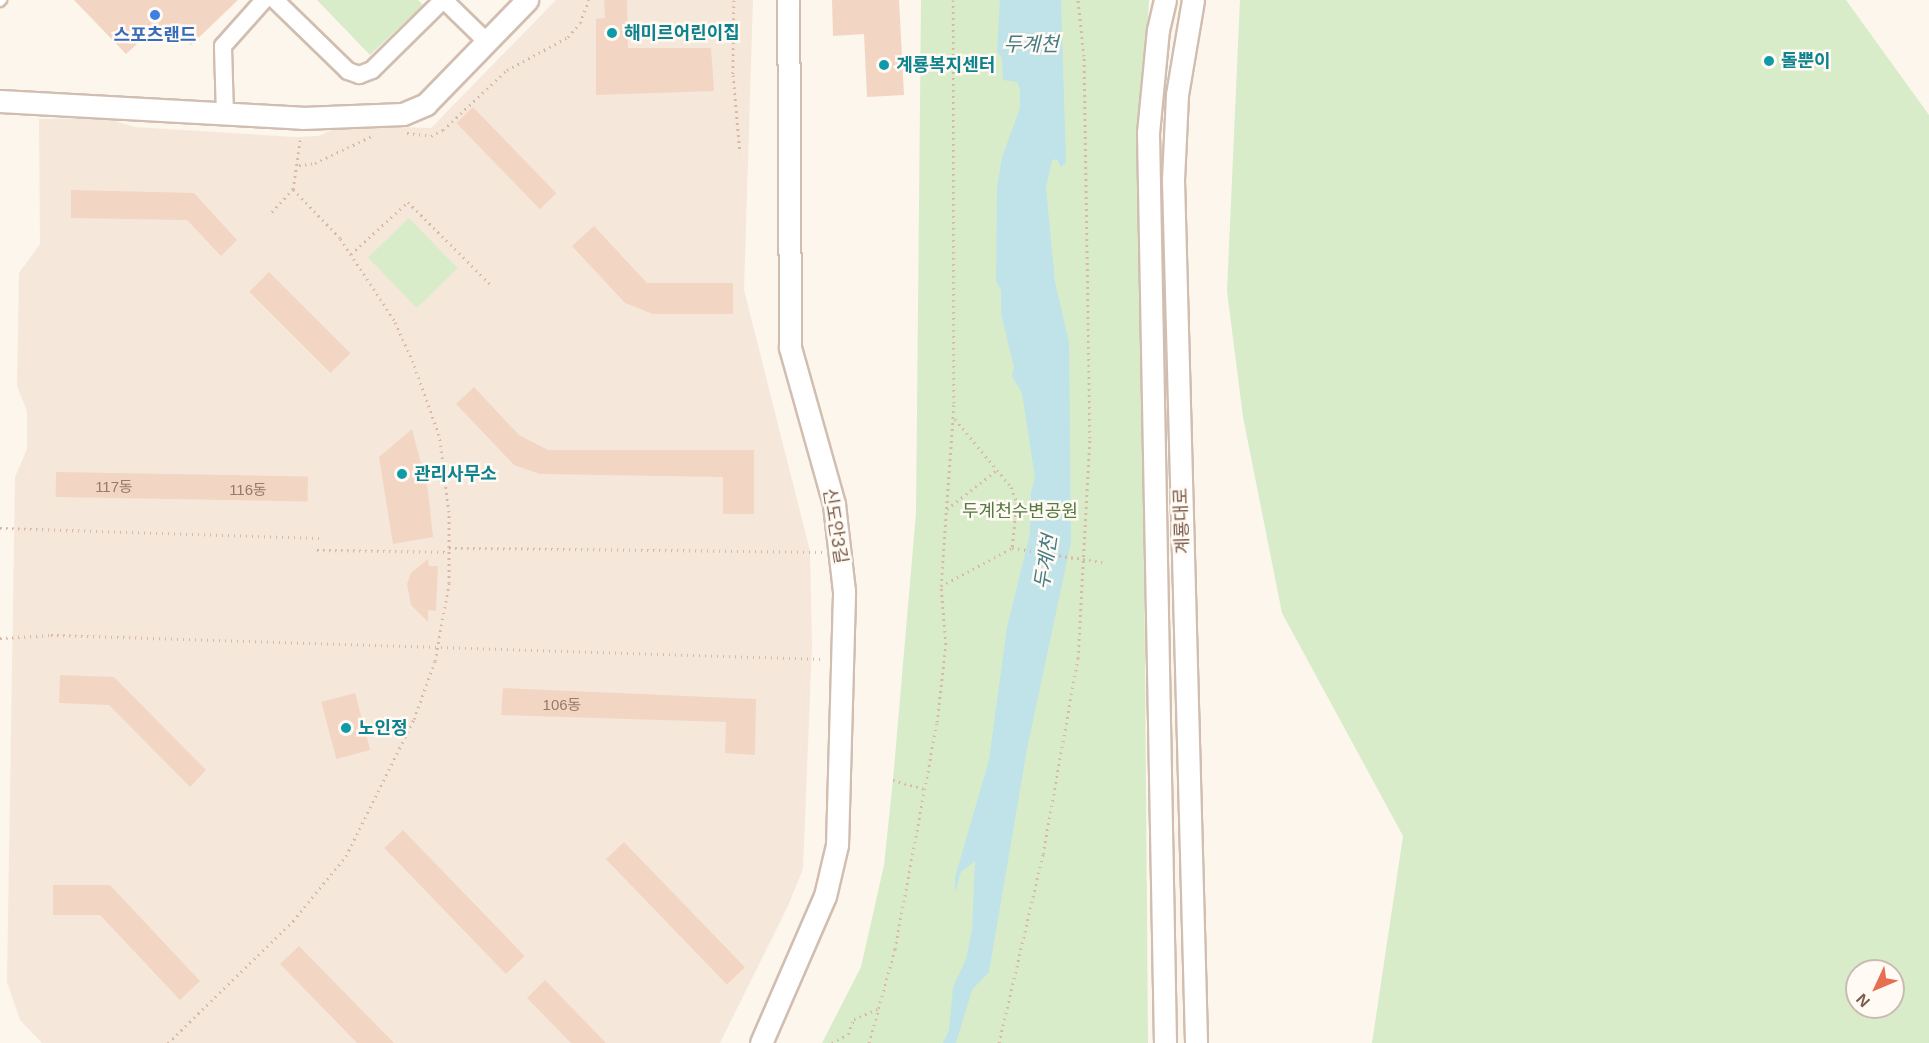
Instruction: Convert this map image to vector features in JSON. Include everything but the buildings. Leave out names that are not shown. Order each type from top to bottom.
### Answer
[{"type":"street","points":[[225,115],[223,46],[264,0]]},
{"type":"street","points":[[275,0],[348,71],[360,75],[372,70],[444,0],[486,41]]},
{"type":"street","points":[[0,101],[302,118],[403,114],[426,104],[527,0]]},
{"type":"street","name":"신도안3길","points":[[761,1043],[825,896],[837,846],[844,591],[834,504],[790,347],[788,0]]},
{"type":"street","name":"계룡대로","points":[[1165,1043],[1148,133],[1158,30],[1166,0]]},
{"type":"street","name":"계룡대로","points":[[1193,0],[1177,95],[1173,180],[1196,1043]]},
{"type":"path","points":[[734,0],[733,75],[740,153]]},
{"type":"path","points":[[868,1043],[895,949],[924,789],[946,644],[941,586],[953,417],[952,0]]},
{"type":"path","points":[[999,1043],[1043,854],[1078,658],[1090,438],[1084,56],[1078,0]]},
{"type":"path","points":[[272,212],[293,189],[299,165],[302,118]]},
{"type":"path","points":[[168,1043],[293,921],[346,856],[414,719],[437,647],[449,583],[449,512],[439,435],[394,320],[351,254],[293,189]]},
{"type":"path","points":[[351,254],[408,202],[491,285]]},
{"type":"path","points":[[953,417],[1011,487],[1017,503],[1011,548]]},
{"type":"path","points":[[947,509],[997,470]]},
{"type":"path","points":[[0,528],[320,538]]},
{"type":"path","points":[[941,586],[1011,548],[1107,563]]},
{"type":"path","points":[[317,550],[839,552]]},
{"type":"path","points":[[0,638],[51,635],[842,659]]},
{"type":"path","points":[[893,780],[924,789]]},
{"type":"path","points":[[832,1043],[848,1034],[854,1018],[878,1009]]},
{"type":"shaded area","points":[[556,0],[753,0],[744,290],[810,551],[812,645],[803,869],[787,908],[720,1043],[42,1043],[20,1020],[7,982],[15,477],[27,449],[27,411],[17,386],[19,273],[40,244],[39,119],[104,118],[135,127],[296,137],[319,136],[342,125],[431,128]]},
{"type":"green space","points":[[317,0],[418,0],[423,5],[370,55]]},
{"type":"green space","name":"두계천수변공원","points":[[921,0],[1149,0],[1141,150],[1148,1043],[822,1043],[861,967],[884,865],[893,780],[916,513]]},
{"type":"green space","points":[[1240,0],[1846,0],[1929,115],[1929,1043],[1372,1043],[1403,836],[1282,613],[1243,417],[1227,291]]},
{"type":"green space","points":[[409,218],[458,268],[417,308],[368,258]]},
{"type":"water","name":"두계천","points":[[1000,0],[1061,0],[1066,162],[1061,167],[1057,159],[1052,160],[1046,188],[1055,282],[1069,342],[1071,542],[1027,749],[989,972],[972,990],[956,1043],[943,1043],[949,1030],[953,987],[966,959],[972,930],[975,861],[961,872],[955,893],[955,877],[989,760],[1007,627],[1030,534],[1031,492],[1035,478],[1022,393],[1012,376],[1014,367],[1001,314],[1001,290],[996,281],[997,188],[1002,157],[1020,108],[1020,89],[1017,82],[1003,80],[1002,58],[997,52]]},
{"type":"place","name":"스포츠랜드","points":[[155,15]]},
{"type":"place","name":"해미르어린이집","points":[[612,33]]},
{"type":"place","name":"돌뿐이","points":[[1769,61]]},
{"type":"place","name":"계룡복지센터","points":[[884,65]]},
{"type":"place","name":"관리사무소","points":[[402,474]]},
{"type":"place","name":"노인정","points":[[346,728]]}]
